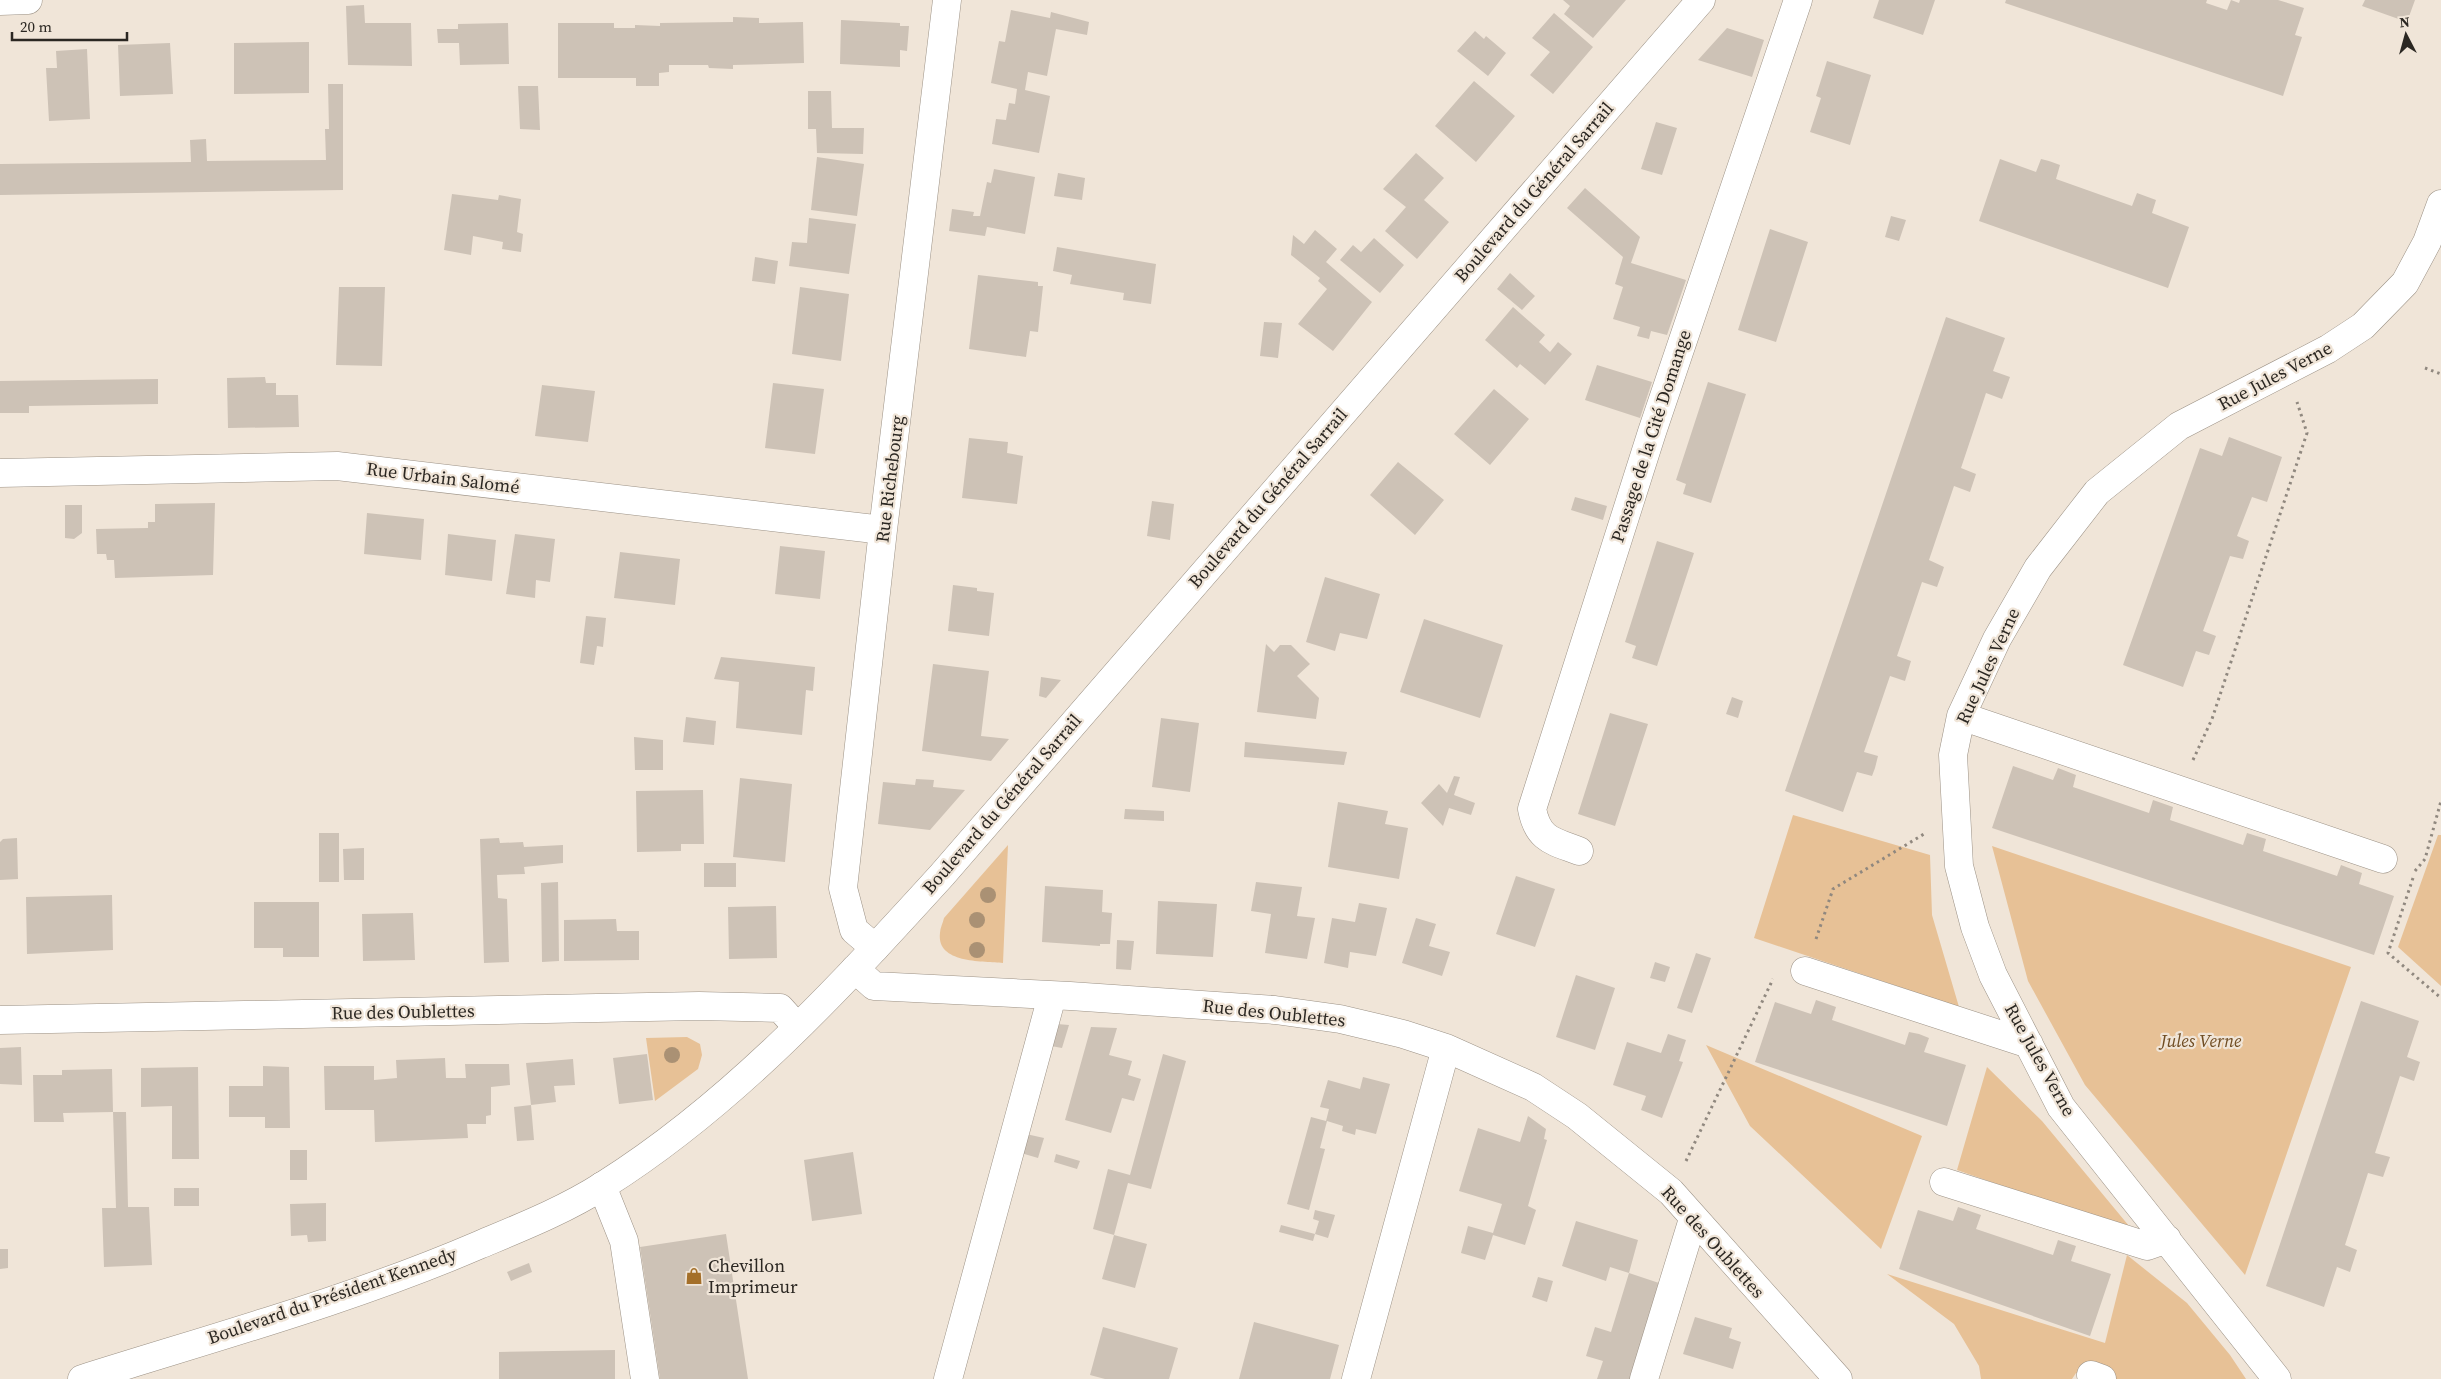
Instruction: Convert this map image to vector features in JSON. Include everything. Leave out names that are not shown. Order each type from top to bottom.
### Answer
[{"type":"street","points":[[0,1],[28,0]]},
{"type":"street","name":"Rue Richebourg","points":[[875,948],[854,930],[843,888],[883,530],[947,0]]},
{"type":"street","name":"Boulevard du Général Sarrail","points":[[832,993],[942,875],[1701,0]]},
{"type":"street","name":"Passage de la Cité Domange","points":[[1579,851],[1544,838],[1538,830],[1532,810],[1652,432],[1798,0]]},
{"type":"street","name":"Rue Jules Verne","points":[[2277,1379],[2061,1107],[1993,975],[1975,927],[1959,866],[1953,755],[1962,716],[1997,639],[2038,568],[2097,492],[2179,426],[2328,349],[2363,326],[2405,283],[2427,242],[2441,204]]},
{"type":"street","name":"Rue Urbain Salomé","points":[[0,473],[337,466],[883,530]]},
{"type":"street","points":[[1962,716],[2383,860]]},
{"type":"street","name":"Rue des Oublettes","points":[[856,969],[874,986],[1276,1010],[1340,1019],[1402,1034],[1446,1048],[1532,1087],[1577,1116],[1671,1192],[1693,1219],[1838,1379]]},
{"type":"street","points":[[1805,971],[2029,1044]]},
{"type":"street","name":"Boulevard du Président Kennedy","points":[[82,1379],[372,1286],[443,1260],[542,1219],[602,1186],[681,1131],[736,1085],[832,993]]},
{"type":"street","points":[[948,1379],[1052,996]]},
{"type":"street","name":"Rue des Oublettes","points":[[0,1020],[698,1006],[780,1008],[797,1027]]},
{"type":"street","points":[[1356,1379],[1446,1048]]},
{"type":"street","points":[[1944,1182],[2147,1246],[2166,1239]]},
{"type":"street","points":[[602,1186],[624,1241],[645,1379]]},
{"type":"street","points":[[1644,1379],[1693,1219]]},
{"type":"path","points":[[2425,368],[2441,374]]},
{"type":"path","points":[[2180,790],[2212,719],[2307,432],[2287,370]]},
{"type":"path","points":[[2441,801],[2425,859],[2415,872],[2388,953],[2441,998]]},
{"type":"path","points":[[2383,860],[2415,872]]},
{"type":"green space","points":[[1793,815],[1930,855],[1932,915],[1959,1007],[1754,938]]},
{"type":"green space","points":[[2438,835],[2441,835],[2441,986],[2398,947]]},
{"type":"green space","points":[[1008,845],[1003,963],[974,961],[953,956],[945,950],[941,943],[940,931],[944,918]]},
{"type":"green space","name":"Jules Verne","points":[[1992,846],[2351,967],[2245,1275],[2085,1085],[2028,981]]},
{"type":"green space","points":[[687,1037],[700,1044],[702,1055],[698,1069],[655,1101],[646,1038]]},
{"type":"green space","points":[[1706,1045],[1922,1136],[1881,1249],[1750,1126]]},
{"type":"green space","points":[[1987,1067],[2042,1121],[2134,1232],[1957,1170]]},
{"type":"green space","points":[[2127,1255],[2187,1303],[2230,1355],[2246,1379],[2112,1379],[2076,1373],[2072,1379],[1981,1379],[1979,1366],[1954,1324],[1887,1274],[2105,1343]]},
{"type":"building","points":[[1563,0],[1626,0],[1593,38],[1564,14],[1570,6]]},
{"type":"building","points":[[1879,0],[1935,0],[1923,35],[1873,18]]},
{"type":"building","points":[[2006,0],[2207,0],[2206,3],[2227,10],[2231,0],[2239,3],[2240,0],[2278,0],[2304,8],[2295,35],[2302,37],[2283,96],[2005,3]]},
{"type":"building","points":[[2365,0],[2415,0],[2407,22],[2362,6]]},
{"type":"building","points":[[364,5],[365,23],[411,23],[412,66],[348,65],[346,6]]},
{"type":"building","points":[[1011,10],[1050,18],[1051,12],[1089,22],[1087,35],[1056,29],[1047,76],[1028,72],[1025,90],[1050,96],[1039,153],[992,144],[996,119],[1006,120],[1009,103],[1015,104],[1017,89],[991,83],[999,41],[1005,42]]},
{"type":"building","points":[[1554,13],[1593,47],[1553,94],[1530,75],[1550,52],[1532,38]]},
{"type":"building","points":[[733,17],[759,18],[759,23],[803,22],[804,63],[733,65],[733,69],[709,68],[708,65],[669,65],[669,72],[659,73],[659,86],[636,86],[636,78],[558,78],[558,23],[614,23],[614,28],[635,28],[635,25],[660,26],[660,23],[733,22]]},
{"type":"building","points":[[841,20],[900,23],[900,26],[909,26],[907,51],[900,50],[900,67],[840,64]]},
{"type":"building","points":[[508,23],[509,64],[460,65],[459,43],[438,43],[437,29],[458,29],[458,24]]},
{"type":"building","points":[[1727,28],[1764,40],[1752,77],[1698,60]]},
{"type":"building","points":[[1475,31],[1484,39],[1486,36],[1506,53],[1488,76],[1457,51]]},
{"type":"building","points":[[309,42],[309,93],[234,94],[234,43]]},
{"type":"building","points":[[170,43],[173,94],[120,96],[118,45]]},
{"type":"building","points":[[87,49],[90,119],[49,121],[46,68],[57,68],[56,51]]},
{"type":"building","points":[[1827,61],[1871,75],[1850,145],[1810,132],[1821,98],[1816,96]]},
{"type":"building","points":[[1474,81],[1515,116],[1476,162],[1435,126]]},
{"type":"building","points":[[328,84],[343,84],[343,190],[0,195],[0,164],[191,162],[190,140],[206,139],[207,161],[326,160],[325,129],[329,129]]},
{"type":"building","points":[[518,86],[538,86],[540,130],[520,129]]},
{"type":"building","points":[[808,91],[831,91],[832,128],[864,128],[863,154],[817,153],[816,129],[808,129]]},
{"type":"building","points":[[1656,122],[1677,128],[1662,175],[1641,169]]},
{"type":"building","points":[[1416,153],[1444,178],[1424,200],[1449,222],[1417,259],[1385,231],[1406,207],[1383,189]]},
{"type":"building","points":[[817,157],[864,164],[857,216],[811,210]]},
{"type":"building","points":[[2000,159],[2036,172],[2041,159],[2049,161],[2060,165],[2056,179],[2132,206],[2137,193],[2156,200],[2152,213],[2189,227],[2168,288],[1979,221]]},
{"type":"building","points":[[994,169],[1035,177],[1025,234],[987,227],[985,236],[949,231],[952,209],[974,212],[973,216],[980,216],[987,182],[991,183]]},
{"type":"building","points":[[1058,173],[1085,178],[1082,200],[1054,196]]},
{"type":"building","points":[[1585,188],[1640,237],[1631,263],[1686,280],[1667,335],[1651,331],[1649,339],[1637,336],[1640,327],[1613,319],[1623,287],[1615,284],[1623,257],[1567,208]]},
{"type":"building","points":[[452,194],[498,200],[499,195],[521,199],[517,232],[523,234],[521,252],[502,249],[503,242],[473,236],[471,255],[444,250]]},
{"type":"building","points":[[1891,216],[1906,220],[1899,241],[1885,237]]},
{"type":"building","points":[[809,218],[856,224],[849,274],[789,266],[792,242],[807,243]]},
{"type":"building","points":[[1770,229],[1808,242],[1776,342],[1738,330]]},
{"type":"building","points":[[1315,230],[1337,249],[1326,262],[1372,302],[1333,351],[1298,324],[1327,289],[1318,281],[1320,278],[1291,255],[1293,235],[1304,244]]},
{"type":"building","points":[[1374,238],[1404,265],[1380,293],[1340,260],[1353,245],[1361,252]]},
{"type":"building","points":[[1057,247],[1156,264],[1151,304],[1123,300],[1124,293],[1070,284],[1072,275],[1053,271]]},
{"type":"building","points":[[755,257],[778,261],[775,284],[752,281]]},
{"type":"building","points":[[1510,273],[1535,296],[1522,310],[1497,289]]},
{"type":"building","points":[[978,275],[1038,282],[1038,286],[1043,286],[1038,332],[1030,331],[1026,357],[969,349]]},
{"type":"building","points":[[339,287],[385,287],[382,366],[336,365]]},
{"type":"building","points":[[800,287],[849,294],[841,361],[792,354]]},
{"type":"building","points":[[1513,307],[1545,335],[1539,342],[1550,352],[1558,342],[1572,354],[1545,385],[1520,364],[1517,368],[1485,340]]},
{"type":"building","points":[[1946,317],[2005,338],[1993,371],[2010,377],[2002,399],[1986,393],[1961,468],[1976,474],[1970,492],[1954,486],[1929,560],[1944,567],[1941,576],[1937,587],[1922,582],[1897,656],[1911,661],[1905,681],[1890,676],[1864,752],[1878,756],[1875,768],[1872,776],[1857,772],[1843,812],[1785,791]]},
{"type":"building","points":[[1264,322],[1282,323],[1278,358],[1260,356]]},
{"type":"building","points":[[1597,365],[1652,382],[1640,418],[1585,400]]},
{"type":"building","points":[[265,377],[266,383],[276,383],[276,395],[298,395],[299,427],[228,428],[227,378]]},
{"type":"building","points":[[158,379],[158,404],[29,406],[29,413],[0,413],[0,381]]},
{"type":"building","points":[[1708,382],[1746,394],[1711,503],[1683,494],[1686,484],[1676,480]]},
{"type":"building","points":[[773,383],[824,389],[815,454],[765,448]]},
{"type":"building","points":[[542,385],[595,391],[588,442],[535,436]]},
{"type":"building","points":[[1494,389],[1529,419],[1490,465],[1454,434]]},
{"type":"building","points":[[2229,437],[2282,457],[2267,502],[2252,497],[2237,536],[2249,541],[2243,559],[2230,556],[2203,631],[2216,636],[2209,655],[2196,651],[2183,687],[2123,665],[2200,448],[2222,456]]},
{"type":"building","points":[[969,438],[1008,442],[1007,453],[1023,456],[1017,504],[962,498]]},
{"type":"building","points":[[1398,462],[1444,500],[1415,535],[1370,495]]},
{"type":"building","points":[[1575,497],[1607,506],[1603,520],[1571,510]]},
{"type":"building","points":[[1152,501],[1174,504],[1170,540],[1147,536]]},
{"type":"building","points":[[215,503],[213,575],[115,578],[114,560],[107,560],[106,554],[97,554],[96,529],[148,528],[148,522],[155,522],[155,504]]},
{"type":"building","points":[[65,505],[82,505],[82,533],[74,539],[65,538]]},
{"type":"building","points":[[367,513],[424,519],[421,560],[364,554]]},
{"type":"building","points":[[448,534],[496,540],[492,581],[445,575]]},
{"type":"building","points":[[515,534],[555,539],[550,582],[536,580],[535,598],[506,594]]},
{"type":"building","points":[[1657,541],[1694,553],[1657,666],[1632,658],[1636,646],[1625,642]]},
{"type":"building","points":[[780,546],[825,551],[820,599],[775,594]]},
{"type":"building","points":[[620,552],[680,559],[675,605],[614,598]]},
{"type":"building","points":[[1325,577],[1380,594],[1367,639],[1340,633],[1335,651],[1306,642]]},
{"type":"building","points":[[953,585],[977,588],[977,591],[994,593],[989,636],[948,631]]},
{"type":"building","points":[[586,616],[606,618],[603,647],[597,646],[594,665],[580,663]]},
{"type":"building","points":[[1424,619],[1503,645],[1480,718],[1400,692]]},
{"type":"building","points":[[1266,644],[1274,652],[1280,645],[1291,645],[1310,664],[1297,676],[1319,698],[1316,719],[1257,712]]},
{"type":"building","points":[[721,657],[815,667],[813,691],[806,690],[802,735],[736,728],[739,682],[714,679]]},
{"type":"building","points":[[933,664],[989,671],[981,736],[1009,739],[991,761],[922,751]]},
{"type":"building","points":[[1041,677],[1061,680],[1046,698],[1039,696]]},
{"type":"building","points":[[1732,697],[1743,701],[1738,718],[1726,714]]},
{"type":"building","points":[[1610,713],[1648,724],[1615,826],[1578,814]]},
{"type":"building","points":[[686,717],[716,721],[714,745],[683,742]]},
{"type":"building","points":[[1161,718],[1199,723],[1190,792],[1152,787]]},
{"type":"building","points":[[634,737],[663,740],[663,770],[635,770]]},
{"type":"building","points":[[1245,742],[1347,752],[1344,765],[1244,757]]},
{"type":"building","points":[[2013,766],[2053,780],[2058,768],[2076,775],[2073,787],[2149,813],[2153,800],[2173,807],[2170,820],[2243,845],[2247,833],[2266,839],[2263,851],[2337,876],[2341,865],[2362,873],[2359,884],[2394,896],[2374,955],[1992,828]]},
{"type":"building","points":[[1454,776],[1460,777],[1454,795],[1475,803],[1471,815],[1449,808],[1443,826],[1421,803],[1439,784],[1447,793]]},
{"type":"building","points":[[740,778],[792,784],[785,862],[733,857]]},
{"type":"building","points":[[916,779],[934,780],[933,787],[965,790],[930,830],[878,824],[883,782],[915,785]]},
{"type":"building","points":[[703,790],[704,844],[681,844],[681,851],[637,852],[636,791]]},
{"type":"building","points":[[1338,802],[1388,811],[1385,824],[1408,828],[1399,879],[1328,867]]},
{"type":"building","points":[[1125,809],[1164,811],[1164,821],[1124,819]]},
{"type":"building","points":[[319,833],[339,833],[339,882],[319,882]]},
{"type":"building","points":[[17,838],[18,879],[0,880],[0,842],[3,839]]},
{"type":"building","points":[[499,838],[500,843],[523,842],[524,847],[563,845],[563,863],[524,867],[525,874],[497,875],[498,898],[507,899],[509,962],[484,963],[480,839]]},
{"type":"building","points":[[364,848],[364,880],[344,880],[343,849]]},
{"type":"building","points":[[704,863],[736,863],[736,887],[704,887]]},
{"type":"building","points":[[1516,876],[1555,889],[1535,947],[1496,934]]},
{"type":"building","points":[[558,882],[559,961],[542,962],[541,883]]},
{"type":"building","points":[[1256,882],[1302,887],[1297,916],[1315,918],[1307,959],[1265,953],[1271,914],[1251,911]]},
{"type":"building","points":[[1045,886],[1103,890],[1102,912],[1112,913],[1110,944],[1100,944],[1100,946],[1042,942]]},
{"type":"building","points":[[112,895],[113,950],[27,954],[26,897]]},
{"type":"building","points":[[1158,901],[1217,904],[1213,957],[1156,954]]},
{"type":"building","points":[[254,902],[319,902],[319,957],[283,957],[283,948],[254,948]]},
{"type":"building","points":[[1359,903],[1387,908],[1376,956],[1350,952],[1348,968],[1324,963],[1332,918],[1355,922]]},
{"type":"building","points":[[776,906],[777,958],[729,959],[728,907]]},
{"type":"building","points":[[413,913],[415,960],[363,961],[362,914]]},
{"type":"building","points":[[1416,918],[1436,924],[1429,946],[1450,952],[1442,976],[1402,963]]},
{"type":"building","points":[[616,919],[617,931],[639,931],[639,960],[564,961],[564,920]]},
{"type":"building","points":[[1117,940],[1134,941],[1131,970],[1116,969]]},
{"type":"building","points":[[1696,953],[1711,958],[1692,1013],[1677,1008]]},
{"type":"building","points":[[1655,962],[1670,967],[1665,982],[1650,978]]},
{"type":"building","points":[[1576,975],[1615,988],[1595,1050],[1556,1037]]},
{"type":"building","points":[[1816,1000],[1836,1007],[1832,1020],[1905,1045],[1909,1032],[1919,1034],[1929,1038],[1924,1052],[1966,1065],[1947,1126],[1755,1062],[1775,1002],[1811,1014]]},
{"type":"building","points":[[2361,1001],[2419,1021],[2407,1057],[2420,1062],[2414,1081],[2400,1076],[2375,1153],[2390,1157],[2383,1177],[2368,1173],[2345,1245],[2357,1250],[2350,1272],[2337,1267],[2324,1307],[2266,1286]]},
{"type":"building","points":[[1057,1024],[1069,1025],[1062,1048],[1051,1046]]},
{"type":"building","points":[[1091,1027],[1117,1028],[1109,1055],[1132,1061],[1128,1075],[1141,1079],[1134,1101],[1122,1098],[1111,1133],[1065,1120]]},
{"type":"building","points":[[1668,1034],[1686,1040],[1679,1061],[1683,1062],[1662,1118],[1641,1110],[1646,1096],[1613,1085],[1627,1042],[1661,1053]]},
{"type":"building","points":[[21,1047],[22,1085],[0,1084],[0,1048]]},
{"type":"building","points":[[647,1054],[653,1100],[619,1104],[613,1058]]},
{"type":"building","points":[[1163,1054],[1186,1061],[1151,1189],[1128,1183],[1114,1235],[1093,1229],[1108,1169],[1130,1175]]},
{"type":"building","points":[[445,1058],[446,1078],[466,1078],[465,1064],[509,1064],[510,1085],[491,1087],[491,1115],[486,1116],[486,1124],[467,1124],[468,1138],[375,1142],[374,1110],[325,1110],[324,1066],[374,1066],[374,1080],[397,1078],[396,1060]]},
{"type":"building","points":[[573,1059],[575,1085],[554,1086],[556,1102],[531,1105],[526,1063]]},
{"type":"building","points":[[263,1066],[289,1067],[290,1128],[265,1128],[265,1117],[229,1117],[229,1086],[263,1086]]},
{"type":"building","points":[[198,1067],[199,1159],[172,1159],[172,1106],[141,1107],[141,1068]]},
{"type":"building","points":[[112,1069],[113,1112],[63,1113],[64,1122],[34,1122],[33,1075],[62,1075],[62,1070]]},
{"type":"building","points":[[1363,1077],[1390,1084],[1376,1134],[1356,1129],[1355,1135],[1342,1131],[1343,1126],[1327,1121],[1320,1148],[1325,1149],[1309,1210],[1287,1204],[1311,1117],[1326,1121],[1329,1109],[1320,1107],[1328,1080],[1360,1089]]},
{"type":"building","points":[[531,1105],[534,1140],[517,1141],[514,1107]]},
{"type":"building","points":[[113,1112],[126,1112],[128,1207],[149,1207],[152,1265],[104,1267],[102,1208],[116,1208]]},
{"type":"building","points":[[1528,1116],[1546,1129],[1544,1139],[1547,1140],[1528,1206],[1536,1210],[1525,1245],[1493,1235],[1485,1260],[1461,1253],[1468,1226],[1493,1233],[1502,1204],[1459,1191],[1478,1128],[1520,1142]]},
{"type":"building","points":[[1026,1134],[1044,1138],[1038,1158],[1021,1153]]},
{"type":"building","points":[[290,1150],[307,1150],[307,1180],[290,1180]]},
{"type":"building","points":[[853,1152],[862,1214],[812,1221],[804,1160]]},
{"type":"building","points":[[1056,1154],[1080,1161],[1077,1169],[1054,1162]]},
{"type":"building","points":[[174,1188],[199,1188],[199,1206],[174,1206]]},
{"type":"building","points":[[326,1203],[326,1241],[308,1242],[307,1235],[291,1236],[290,1204]]},
{"type":"building","points":[[1958,1207],[1981,1215],[1976,1229],[2053,1255],[2058,1240],[2076,1246],[2071,1261],[2111,1274],[2090,1336],[1899,1269],[1918,1210],[1953,1221]]},
{"type":"building","points":[[1315,1210],[1335,1215],[1328,1238],[1315,1234],[1319,1221],[1313,1219]]},
{"type":"building","points":[[1576,1221],[1638,1240],[1629,1273],[1610,1267],[1606,1281],[1562,1266]]},
{"type":"building","points":[[1281,1225],[1315,1234],[1313,1241],[1279,1232]]},
{"type":"building","points":[[726,1234],[748,1379],[660,1379],[640,1247]]},
{"type":"building","points":[[1114,1235],[1147,1244],[1135,1288],[1102,1279]]},
{"type":"building","points":[[0,1249],[8,1249],[8,1268],[0,1269]]},
{"type":"building","points":[[529,1263],[532,1272],[511,1281],[507,1272]]},
{"type":"building","points":[[1629,1273],[1659,1283],[1630,1379],[1597,1379],[1603,1361],[1586,1356],[1595,1327],[1611,1332]]},
{"type":"building","points":[[1538,1277],[1553,1281],[1547,1302],[1532,1297]]},
{"type":"building","points":[[1695,1317],[1732,1328],[1729,1338],[1741,1342],[1733,1369],[1683,1354]]},
{"type":"building","points":[[1254,1322],[1339,1345],[1330,1379],[1239,1379]]},
{"type":"building","points":[[1103,1327],[1178,1348],[1169,1379],[1105,1379],[1090,1375]]},
{"type":"building","points":[[615,1350],[615,1379],[499,1379],[499,1352]]},
{"type":"place","name":"Chevillon Imprimeur","points":[[694,1276]]}]
